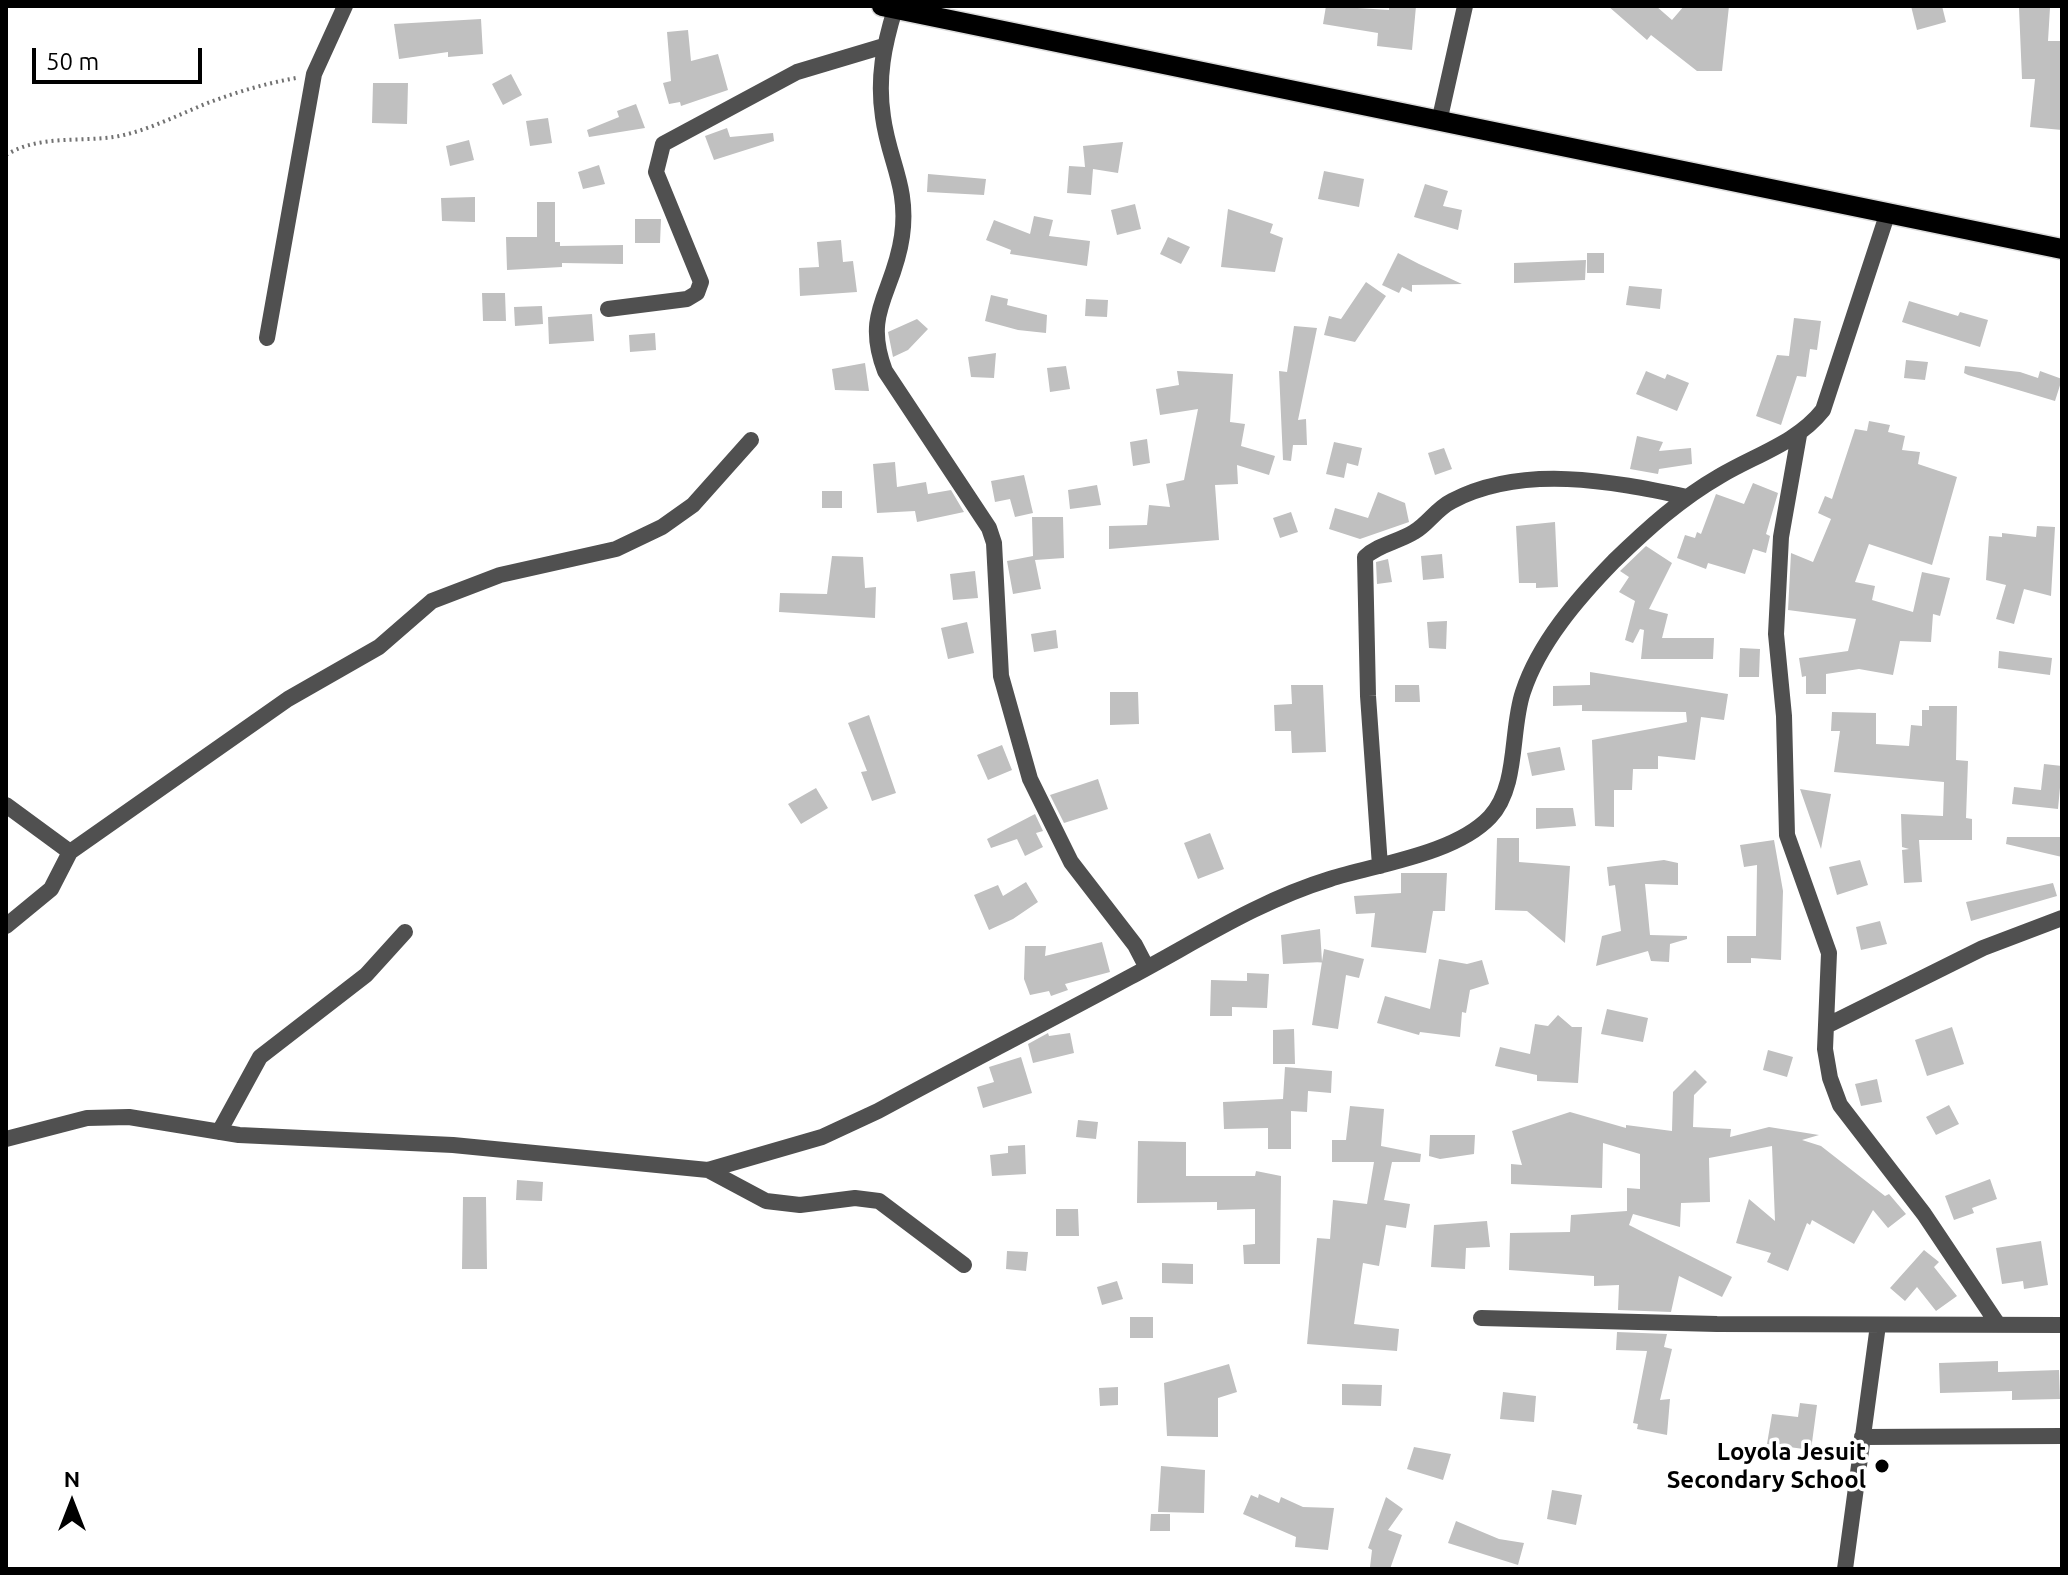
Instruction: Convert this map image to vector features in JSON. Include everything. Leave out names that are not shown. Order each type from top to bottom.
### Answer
[{"type":"main road","points":[[889,7],[2062,249]]},
{"type":"street","points":[[267,338],[314,74],[345,6]]},
{"type":"street","points":[[1439,122],[1465,6]]},
{"type":"street","points":[[889,7],[880,80],[883,119],[905,195],[896,267],[876,321],[876,347],[885,371],[993,535],[1001,676],[1030,779],[1071,862],[1135,945],[1147,968]]},
{"type":"street","points":[[608,309],[687,299],[697,293],[701,282],[656,172],[663,144],[797,72],[884,46]]},
{"type":"street","points":[[6,1139],[87,1118],[168,1121],[219,1132],[453,1145],[708,1170],[807,1142],[850,1124],[1257,907],[1330,879],[1380,866],[1451,841],[1489,818],[1506,788],[1522,695],[1545,644],[1611,565],[1655,521],[1687,497],[1718,477],[1799,435],[1823,410],[1888,212]]},
{"type":"street","points":[[1799,435],[1781,537],[1776,634],[1784,716],[1787,835],[1802,883],[1827,941],[1826,1026],[1830,1078],[1840,1105],[1924,1214],[1997,1323]]},
{"type":"street","points":[[6,926],[51,889],[70,852],[288,699],[379,647],[432,601],[500,575],[616,549],[662,527],[693,505],[751,440]]},
{"type":"street","points":[[1380,866],[1368,696],[1365,557],[1379,547],[1416,531],[1450,502],[1481,487],[1504,482],[1590,481],[1687,497]]},
{"type":"street","points":[[6,805],[70,852]]},
{"type":"street","points":[[1826,1026],[1983,948],[2062,918]]},
{"type":"street","points":[[219,1132],[260,1057],[366,975],[405,932]]},
{"type":"street","points":[[708,1170],[766,1201],[800,1205],[855,1198],[879,1201],[964,1265]]},
{"type":"street","points":[[1481,1318],[2062,1325]]},
{"type":"street","points":[[1845,1569],[1878,1325]]},
{"type":"street","points":[[1862,1437],[2062,1436]]},
{"type":"path","points":[[6,155],[15,149],[66,139],[115,137],[266,84],[314,74]]},
{"type":"building","points":[[1326,6],[1389,10],[1389,6],[1416,6],[1412,50],[1377,46],[1378,33],[1323,24]]},
{"type":"building","points":[[1608,6],[1656,6],[1672,20],[1684,6],[1729,6],[1722,71],[1697,71],[1651,35],[1647,40]]},
{"type":"building","points":[[1911,6],[1942,6],[1946,22],[1917,30]]},
{"type":"building","points":[[2019,8],[2050,8],[2048,41],[2062,41],[2062,130],[2030,127],[2035,79],[2022,79]]},
{"type":"building","points":[[481,19],[483,54],[448,57],[448,52],[399,59],[394,24]]},
{"type":"building","points":[[688,30],[691,61],[718,54],[728,90],[681,106],[680,102],[669,104],[663,83],[671,81],[667,32]]},
{"type":"building","points":[[511,74],[522,95],[503,105],[492,84]]},
{"type":"building","points":[[373,83],[408,83],[407,124],[372,123]]},
{"type":"building","points":[[636,104],[645,128],[589,137],[587,130],[619,117],[617,111]]},
{"type":"building","points":[[548,118],[552,143],[530,146],[526,121]]},
{"type":"building","points":[[727,128],[730,137],[773,133],[774,141],[714,160],[705,136]]},
{"type":"building","points":[[469,140],[474,160],[450,166],[446,146]]},
{"type":"building","points":[[1123,142],[1118,173],[1093,169],[1091,195],[1067,193],[1069,166],[1085,167],[1083,146]]},
{"type":"building","points":[[599,165],[605,184],[583,189],[578,172]]},
{"type":"building","points":[[1324,171],[1364,179],[1359,207],[1318,199]]},
{"type":"building","points":[[928,174],[986,179],[984,195],[927,192]]},
{"type":"building","points":[[1425,184],[1448,191],[1443,206],[1462,210],[1458,230],[1414,217]]},
{"type":"building","points":[[475,197],[475,222],[442,221],[441,198]]},
{"type":"building","points":[[537,202],[555,202],[555,242],[560,242],[560,246],[623,245],[623,264],[562,263],[562,267],[507,270],[506,237],[537,237]]},
{"type":"building","points":[[1135,204],[1141,229],[1117,235],[1111,210]]},
{"type":"building","points":[[1228,209],[1273,224],[1270,233],[1283,238],[1275,272],[1221,267]]},
{"type":"building","points":[[1034,216],[1053,220],[1049,236],[1090,241],[1087,266],[1010,254],[1011,250],[986,240],[994,220],[1030,234]]},
{"type":"building","points":[[635,219],[661,219],[660,243],[635,243]]},
{"type":"building","points":[[1168,237],[1190,247],[1181,264],[1160,254]]},
{"type":"building","points":[[841,240],[843,262],[853,261],[857,292],[800,296],[799,268],[819,267],[817,242]]},
{"type":"building","points":[[1398,253],[1462,284],[1412,285],[1412,292],[1402,287],[1399,293],[1382,285]]},
{"type":"building","points":[[1587,253],[1604,253],[1604,273],[1587,273]]},
{"type":"building","points":[[1586,260],[1585,280],[1514,283],[1514,263]]},
{"type":"building","points":[[1366,282],[1386,296],[1355,342],[1324,335],[1329,316],[1341,319]]},
{"type":"building","points":[[1629,286],[1662,289],[1660,309],[1626,305]]},
{"type":"building","points":[[482,293],[505,293],[506,321],[483,321]]},
{"type":"building","points":[[991,295],[1008,299],[1007,305],[1047,315],[1046,333],[1018,330],[985,321]]},
{"type":"building","points":[[1086,299],[1108,300],[1107,317],[1085,316]]},
{"type":"building","points":[[1909,301],[1958,316],[1960,312],[1988,320],[1980,347],[1902,322]]},
{"type":"building","points":[[542,306],[543,324],[515,326],[514,307]]},
{"type":"building","points":[[592,314],[594,341],[549,344],[548,317]]},
{"type":"building","points":[[1794,318],[1821,321],[1817,350],[1810,349],[1806,377],[1797,376],[1781,425],[1756,416],[1777,355],[1789,356]]},
{"type":"building","points":[[917,319],[928,329],[908,350],[893,357],[888,332]]},
{"type":"building","points":[[1294,326],[1317,328],[1298,420],[1306,419],[1307,445],[1293,445],[1291,461],[1283,460],[1279,371],[1287,372]]},
{"type":"building","points":[[655,333],[656,350],[630,352],[629,335]]},
{"type":"building","points":[[996,353],[994,378],[971,377],[968,357]]},
{"type":"building","points":[[1906,360],[1928,362],[1925,380],[1904,378]]},
{"type":"building","points":[[865,363],[869,391],[835,390],[832,369]]},
{"type":"building","points":[[1066,366],[1070,389],[1050,392],[1047,368]]},
{"type":"building","points":[[1965,366],[2020,372],[2038,378],[2040,371],[2062,379],[2055,401],[1968,375],[1964,373]]},
{"type":"building","points":[[1177,371],[1233,374],[1230,422],[1245,424],[1241,446],[1275,456],[1269,475],[1237,465],[1238,484],[1215,485],[1219,540],[1109,549],[1109,526],[1147,525],[1149,505],[1170,507],[1166,484],[1184,480],[1198,409],[1160,415],[1156,389],[1179,385]]},
{"type":"building","points":[[1646,371],[1665,379],[1667,374],[1689,383],[1677,411],[1636,394]]},
{"type":"building","points":[[1869,421],[1890,425],[1888,432],[1905,436],[1902,450],[1920,452],[1918,464],[1957,477],[1932,565],[1869,544],[1855,582],[1875,586],[1872,600],[1913,612],[1922,572],[1950,578],[1940,616],[1933,614],[1931,642],[1900,641],[1893,675],[1859,669],[1826,674],[1826,694],[1806,694],[1806,676],[1802,677],[1799,658],[1848,651],[1856,619],[1788,610],[1791,553],[1813,562],[1831,519],[1818,513],[1825,496],[1832,499],[1855,429],[1867,431]]},
{"type":"building","points":[[1637,436],[1663,442],[1659,451],[1691,448],[1692,464],[1659,469],[1658,474],[1630,469]]},
{"type":"building","points":[[1147,439],[1150,463],[1133,466],[1130,442]]},
{"type":"building","points":[[1334,442],[1362,448],[1358,466],[1347,463],[1344,478],[1326,474]]},
{"type":"building","points":[[1444,448],[1452,469],[1435,475],[1428,453]]},
{"type":"building","points":[[895,462],[897,487],[926,482],[928,494],[951,490],[964,512],[917,522],[915,511],[877,513],[873,464]]},
{"type":"building","points":[[1024,475],[1033,513],[1015,517],[1010,499],[995,502],[991,481]]},
{"type":"building","points":[[1753,483],[1778,493],[1766,534],[1770,536],[1766,553],[1753,549],[1745,574],[1708,563],[1706,569],[1677,558],[1685,535],[1695,538],[1697,532],[1701,534],[1716,494],[1744,504]]},
{"type":"building","points":[[1097,485],[1101,505],[1070,509],[1068,490]]},
{"type":"building","points":[[822,491],[842,491],[842,508],[822,508]]},
{"type":"building","points":[[1378,492],[1405,503],[1409,522],[1360,539],[1329,529],[1335,508],[1368,518]]},
{"type":"building","points":[[1291,512],[1298,532],[1280,538],[1273,518]]},
{"type":"building","points":[[1032,517],[1063,517],[1064,558],[1035,560],[1041,589],[1013,594],[1007,561],[1033,556]]},
{"type":"building","points":[[1555,522],[1558,587],[1536,588],[1536,583],[1519,583],[1516,526]]},
{"type":"building","points":[[2037,526],[2055,527],[2051,596],[2024,589],[2014,624],[1996,619],[2006,585],[1986,580],[1989,536],[2002,537],[2002,533],[2036,537]]},
{"type":"building","points":[[1646,546],[1672,563],[1649,609],[1668,614],[1662,638],[1714,638],[1713,659],[1641,659],[1644,630],[1640,629],[1633,643],[1625,640],[1635,601],[1619,592],[1629,577],[1620,571]]},
{"type":"building","points":[[1442,554],[1444,578],[1423,580],[1421,556]]},
{"type":"building","points":[[832,556],[863,557],[865,588],[876,587],[875,618],[779,612],[780,593],[827,594]]},
{"type":"building","points":[[1388,559],[1392,582],[1377,584],[1376,562]]},
{"type":"building","points":[[975,571],[978,598],[953,600],[950,574]]},
{"type":"building","points":[[1447,621],[1446,649],[1429,648],[1427,622]]},
{"type":"building","points":[[967,622],[974,653],[948,659],[941,628]]},
{"type":"building","points":[[1056,630],[1058,648],[1034,652],[1031,634]]},
{"type":"building","points":[[1740,648],[1760,649],[1759,677],[1739,677]]},
{"type":"building","points":[[1999,651],[2052,658],[2050,675],[1998,668]]},
{"type":"building","points":[[1590,672],[1728,694],[1724,720],[1701,717],[1695,760],[1658,756],[1658,769],[1633,769],[1632,790],[1614,790],[1614,827],[1595,826],[1592,740],[1687,722],[1686,712],[1582,711],[1582,705],[1553,706],[1553,686],[1590,685]]},
{"type":"building","points":[[1291,685],[1323,685],[1326,752],[1292,753],[1291,731],[1275,731],[1274,705],[1292,704]]},
{"type":"building","points":[[1395,685],[1419,685],[1420,702],[1395,702]]},
{"type":"building","points":[[1110,692],[1138,692],[1139,724],[1110,725]]},
{"type":"building","points":[[1929,706],[1957,706],[1956,760],[1968,761],[1966,818],[1972,819],[1972,840],[1919,840],[1922,882],[1904,883],[1902,850],[1909,849],[1902,847],[1901,814],[1943,816],[1944,782],[1834,772],[1840,731],[1831,731],[1832,712],[1876,713],[1876,744],[1909,746],[1911,725],[1922,726],[1922,710],[1929,710]]},
{"type":"building","points":[[869,715],[896,793],[872,801],[861,772],[867,771],[848,723]]},
{"type":"building","points":[[1002,745],[1012,770],[988,780],[977,755]]},
{"type":"building","points":[[1560,747],[1565,770],[1532,776],[1527,753]]},
{"type":"building","points":[[2044,764],[2062,766],[2058,809],[2012,804],[2014,787],[2041,790]]},
{"type":"building","points":[[1098,779],[1108,809],[1064,823],[1050,795]]},
{"type":"building","points":[[816,788],[828,808],[801,824],[788,804]]},
{"type":"building","points":[[1800,789],[1831,794],[1821,849]]},
{"type":"building","points":[[1536,808],[1573,808],[1576,826],[1536,829]]},
{"type":"building","points":[[1035,814],[1043,831],[1036,833],[1043,847],[1025,856],[1017,839],[991,848],[987,839]]},
{"type":"building","points":[[1210,833],[1224,869],[1198,879],[1184,843]]},
{"type":"building","points":[[2007,837],[2062,837],[2062,857],[2006,844]]},
{"type":"building","points":[[1497,838],[1519,838],[1519,862],[1570,866],[1565,943],[1527,911],[1495,910]]},
{"type":"building","points":[[1774,840],[1783,891],[1781,960],[1751,958],[1751,963],[1727,963],[1727,936],[1756,936],[1757,865],[1744,867],[1740,845]]},
{"type":"building","points":[[1664,860],[1678,863],[1678,885],[1645,884],[1650,935],[1687,936],[1687,939],[1670,944],[1669,962],[1651,961],[1648,951],[1596,966],[1602,936],[1621,931],[1615,885],[1609,886],[1607,867]]},
{"type":"building","points":[[1860,860],[1868,885],[1837,895],[1829,867]]},
{"type":"building","points":[[1401,873],[1447,873],[1445,911],[1433,911],[1426,953],[1371,947],[1375,913],[1356,914],[1354,896],[1401,893]]},
{"type":"building","points":[[1026,882],[1038,902],[989,930],[974,895],[998,885],[1003,896]]},
{"type":"building","points":[[2053,883],[2057,896],[1971,921],[1966,902]]},
{"type":"building","points":[[1880,921],[1887,944],[1861,950],[1856,927]]},
{"type":"building","points":[[1320,929],[1322,962],[1283,964],[1281,935]]},
{"type":"building","points":[[1102,942],[1110,972],[1065,984],[1068,990],[1051,996],[1049,991],[1030,995],[1024,979],[1025,946],[1046,946],[1045,956]]},
{"type":"building","points":[[1324,949],[1364,959],[1359,978],[1346,975],[1338,1029],[1312,1025]]},
{"type":"building","points":[[1439,959],[1467,964],[1482,960],[1489,984],[1470,990],[1466,1013],[1462,1012],[1460,1037],[1420,1032],[1419,1035],[1377,1023],[1385,996],[1430,1009]]},
{"type":"building","points":[[1247,973],[1269,974],[1267,1008],[1232,1007],[1232,1016],[1210,1016],[1211,980],[1247,981]]},
{"type":"building","points":[[1607,1009],[1648,1018],[1643,1042],[1601,1034]]},
{"type":"building","points":[[1558,1015],[1572,1027],[1582,1027],[1578,1083],[1537,1081],[1537,1075],[1495,1066],[1500,1047],[1530,1054],[1535,1024],[1548,1026]]},
{"type":"building","points":[[1952,1027],[1964,1064],[1927,1076],[1915,1040]]},
{"type":"building","points":[[1294,1029],[1295,1064],[1273,1064],[1273,1030]]},
{"type":"building","points":[[1048,1033],[1049,1036],[1070,1033],[1074,1053],[1033,1063],[1028,1044]]},
{"type":"building","points":[[1768,1050],[1793,1057],[1787,1077],[1763,1070]]},
{"type":"building","points":[[1021,1057],[1032,1093],[983,1108],[977,1087],[994,1082],[989,1067]]},
{"type":"building","points":[[1285,1067],[1332,1071],[1331,1093],[1308,1091],[1307,1112],[1291,1111],[1291,1149],[1268,1149],[1268,1128],[1224,1129],[1223,1102],[1283,1099]]},
{"type":"building","points":[[1695,1070],[1707,1082],[1694,1095],[1693,1127],[1731,1129],[1730,1137],[1769,1127],[1819,1135],[1802,1140],[1821,1146],[1885,1196],[1889,1194],[1906,1214],[1888,1228],[1873,1210],[1854,1244],[1812,1220],[1810,1225],[1807,1223],[1788,1271],[1767,1262],[1771,1253],[1736,1243],[1749,1199],[1775,1221],[1772,1146],[1709,1158],[1710,1202],[1681,1203],[1680,1227],[1633,1214],[1629,1225],[1732,1277],[1722,1297],[1679,1276],[1671,1312],[1618,1310],[1619,1285],[1594,1286],[1594,1276],[1509,1270],[1510,1233],[1570,1232],[1571,1215],[1627,1211],[1627,1188],[1640,1189],[1640,1154],[1603,1143],[1602,1188],[1511,1184],[1511,1164],[1522,1165],[1512,1131],[1570,1112],[1626,1128],[1626,1125],[1672,1131],[1673,1092]]},
{"type":"building","points":[[1877,1079],[1882,1102],[1861,1106],[1855,1084]]},
{"type":"building","points":[[1949,1105],[1959,1124],[1936,1135],[1926,1117]]},
{"type":"building","points":[[1350,1106],[1384,1109],[1381,1146],[1421,1154],[1420,1162],[1392,1162],[1384,1200],[1410,1204],[1406,1228],[1386,1225],[1379,1266],[1363,1263],[1354,1324],[1399,1329],[1397,1351],[1307,1344],[1317,1238],[1330,1239],[1333,1200],[1367,1204],[1374,1162],[1332,1162],[1332,1140],[1346,1140]]},
{"type":"building","points":[[1078,1120],[1098,1122],[1096,1139],[1076,1137]]},
{"type":"building","points":[[1430,1135],[1475,1135],[1474,1154],[1440,1159],[1429,1156]]},
{"type":"building","points":[[1138,1141],[1186,1142],[1186,1176],[1255,1176],[1256,1171],[1281,1176],[1280,1264],[1244,1264],[1243,1245],[1255,1244],[1255,1209],[1217,1210],[1217,1202],[1137,1203]]},
{"type":"building","points":[[1025,1145],[1026,1174],[992,1176],[990,1155],[1008,1153],[1008,1146]]},
{"type":"building","points":[[1990,1179],[1997,1199],[1972,1208],[1974,1213],[1954,1220],[1945,1196]]},
{"type":"building","points":[[517,1180],[543,1182],[542,1201],[516,1200]]},
{"type":"building","points":[[463,1197],[486,1197],[487,1269],[462,1269]]},
{"type":"building","points":[[1056,1209],[1078,1209],[1079,1236],[1056,1236]]},
{"type":"building","points":[[1487,1221],[1490,1247],[1466,1248],[1465,1269],[1431,1267],[1434,1225]]},
{"type":"building","points":[[2041,1241],[2048,1285],[2024,1289],[2023,1281],[2002,1284],[1996,1248]]},
{"type":"building","points":[[1924,1250],[1939,1262],[1934,1267],[1957,1296],[1936,1311],[1917,1287],[1905,1301],[1890,1288]]},
{"type":"building","points":[[1007,1251],[1028,1252],[1026,1271],[1006,1269]]},
{"type":"building","points":[[1162,1263],[1193,1264],[1193,1284],[1162,1283]]},
{"type":"building","points":[[1117,1281],[1123,1299],[1102,1305],[1097,1287]]},
{"type":"building","points":[[1130,1317],[1153,1317],[1153,1338],[1130,1338]]},
{"type":"building","points":[[1617,1332],[1667,1334],[1664,1347],[1672,1349],[1660,1400],[1670,1399],[1667,1435],[1637,1429],[1638,1424],[1633,1423],[1647,1351],[1616,1350]]},
{"type":"building","points":[[1998,1361],[1998,1372],[2059,1370],[2060,1399],[2012,1400],[2012,1391],[1940,1393],[1939,1363]]},
{"type":"building","points":[[1229,1364],[1237,1392],[1218,1398],[1218,1437],[1167,1436],[1164,1383]]},
{"type":"building","points":[[1342,1384],[1382,1385],[1381,1406],[1342,1405]]},
{"type":"building","points":[[1118,1387],[1118,1405],[1100,1406],[1099,1388]]},
{"type":"building","points":[[1503,1392],[1536,1396],[1534,1422],[1500,1419]]},
{"type":"building","points":[[1800,1403],[1817,1405],[1811,1450],[1767,1444],[1772,1414],[1798,1417]]},
{"type":"building","points":[[1414,1447],[1451,1454],[1443,1480],[1407,1469]]},
{"type":"building","points":[[1161,1466],[1205,1470],[1204,1513],[1158,1512]]},
{"type":"building","points":[[1552,1490],[1582,1495],[1576,1525],[1547,1519]]},
{"type":"building","points":[[1259,1494],[1279,1503],[1281,1497],[1303,1507],[1334,1508],[1328,1550],[1295,1547],[1296,1537],[1243,1514],[1251,1495],[1258,1498]]},
{"type":"building","points":[[1386,1497],[1403,1509],[1388,1530],[1402,1535],[1390,1569],[1370,1567],[1372,1550],[1368,1548]]},
{"type":"building","points":[[1151,1514],[1170,1514],[1170,1531],[1150,1531]]},
{"type":"building","points":[[1456,1521],[1499,1539],[1524,1543],[1518,1565],[1448,1543]]},
{"type":"place","name":"Loyola Jesuit Secondary School","points":[[1882,1466]]}]
